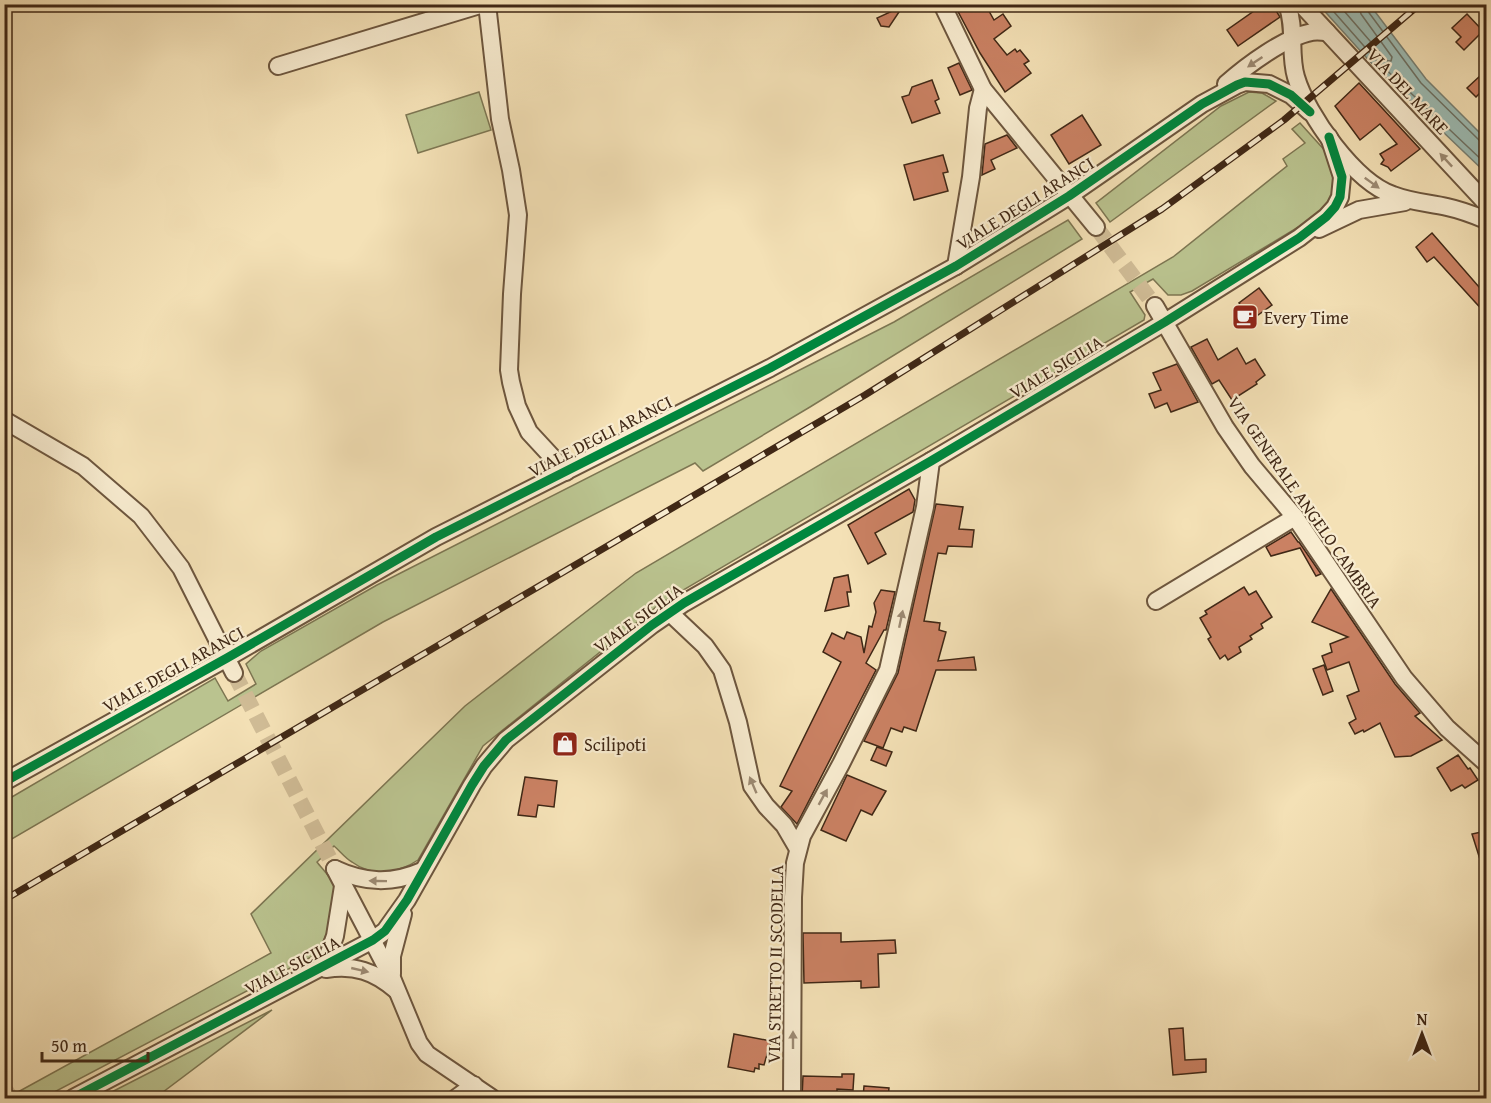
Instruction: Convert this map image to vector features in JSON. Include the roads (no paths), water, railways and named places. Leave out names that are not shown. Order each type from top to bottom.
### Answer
[{"type":"street","points":[[278,66],[485,4],[500,119],[518,215],[512,294],[509,370],[511,382],[517,406],[529,432],[566,472]]},
{"type":"street","points":[[942,4],[983,89],[1096,228]]},
{"type":"street","points":[[1287,4],[1291,23],[1295,75],[1310,112]]},
{"type":"street","name":"VIA DEL MARE","points":[[1301,4],[1486,203]]},
{"type":"street","points":[[1202,104],[1233,78],[1292,40],[1312,32],[1327,32]]},
{"type":"street","points":[[1202,104],[1245,82],[1258,81],[1269,84],[1291,95],[1310,112],[1360,174],[1374,186],[1391,195],[1448,207],[1486,220]]},
{"type":"street","points":[[956,266],[972,177],[978,108],[983,89]]},
{"type":"street","name":"VIALE DEGLI ARANCI","points":[[4,782],[230,666],[436,537],[770,368],[956,266],[1070,196],[1202,104]]},
{"type":"street","points":[[1299,238],[1326,217],[1340,197],[1342,177],[1329,137]]},
{"type":"street","points":[[1299,238],[1359,210],[1412,201],[1451,198],[1458,194],[1466,181]]},
{"type":"street","name":"VIALE SICILIA","points":[[73,1098],[374,940],[389,926],[407,900],[484,766],[506,740],[669,612],[932,461],[1165,322],[1299,238]]},
{"type":"street","name":"VIA GENERALE ANGELO CAMBRIA","points":[[1155,306],[1230,434],[1252,466],[1295,517],[1404,678],[1447,728],[1486,763]]},
{"type":"street","points":[[4,420],[83,466],[141,516],[181,568],[230,666]]},
{"type":"street","name":"VIA STRETTO II SCODELLA","points":[[792,1098],[793,897],[798,849],[802,836],[888,670],[925,507],[932,461]]},
{"type":"street","points":[[1156,601],[1295,517]]},
{"type":"street","points":[[669,612],[705,646],[722,669],[738,722],[752,786],[766,806],[784,825],[798,849]]},
{"type":"street","points":[[422,871],[408,877],[378,881],[356,878],[335,869],[374,940],[419,1043],[427,1054],[492,1098]]},
{"type":"street","points":[[343,886],[336,936],[320,969],[365,971],[395,984]]},
{"type":"street","points":[[395,984],[392,956],[407,900]]},
{"type":"street","points":[[456,1098],[474,1085]]},
{"type":"water","points":[[1319,5],[1370,5],[1426,79],[1486,139],[1486,173],[1374,66]]},
{"type":"tunnel","points":[[1096,227],[1155,306]]},
{"type":"tunnel","points":[[234,673],[335,869]]},
{"type":"tunnel","points":[[4,1088],[11,1098]]},
{"type":"railway","points":[[4,900],[865,395],[1162,209],[1284,120],[1420,4]]},
{"type":"place","name":"Every Time","points":[[1245,317]]},
{"type":"place","name":"Scilipoti","points":[[565,744]]}]
